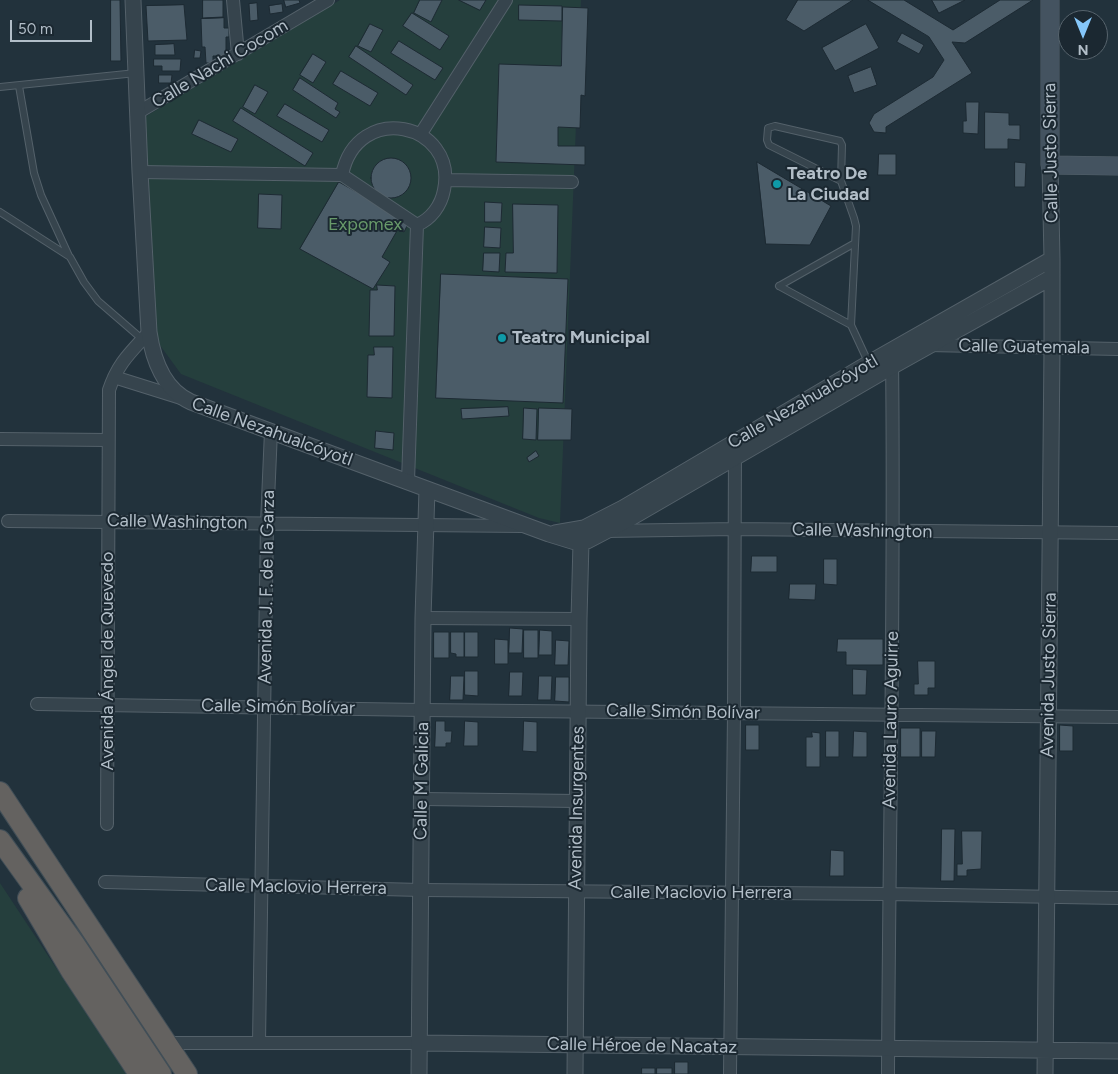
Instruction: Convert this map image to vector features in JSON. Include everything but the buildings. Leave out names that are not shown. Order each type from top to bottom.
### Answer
[{"type":"highway","points":[[4,799],[78,939],[161,1074]]},
{"type":"highway","points":[[4,799],[187,1074]]},
{"type":"highway","points":[[0,840],[78,939],[173,1074]]},
{"type":"highway","points":[[0,851],[71,971],[139,1074]]},
{"type":"main road","name":"Calle Justo Sierra","points":[[1050,0],[1050,165]]},
{"type":"main road","points":[[1050,165],[1118,166]]},
{"type":"street","name":"Calle Nezahualcóyotl","points":[[133,0],[146,336],[162,373],[180,398],[549,534],[581,542]]},
{"type":"street","points":[[233,0],[238,54]]},
{"type":"street","name":"Calle Nachi Cocom","points":[[137,113],[328,0]]},
{"type":"street","points":[[420,135],[506,0]]},
{"type":"street","points":[[342,175],[352,148],[367,136],[384,129],[394,128],[420,135],[429,141],[440,156],[444,165],[446,180],[444,194],[435,211],[429,218],[417,225]]},
{"type":"street","name":"Calle Justo Sierra","points":[[1050,165],[1052,276]]},
{"type":"street","points":[[140,172],[342,175],[417,225]]},
{"type":"street","points":[[446,180],[572,182]]},
{"type":"street","points":[[408,481],[417,225]]},
{"type":"street","name":"Calle Nezahualcóyotl","points":[[549,534],[603,526],[735,458],[872,370],[898,347],[1052,258]]},
{"type":"street","name":"Calle Nezahualcóyotl","points":[[603,526],[623,508],[734,442],[872,370],[892,366],[1052,276]]},
{"type":"street","name":"Avenida Justo Sierra","points":[[1045,1074],[1052,276]]},
{"type":"street","name":"Avenida Ángel de Quevedo","points":[[107,824],[109,390],[122,361],[146,336]]},
{"type":"street","name":"Calle Guatemala","points":[[898,347],[930,345],[1118,348]]},
{"type":"street","name":"Avenida Lauro Aguirre","points":[[888,1074],[888,894],[894,531],[892,366],[898,347]]},
{"type":"street","points":[[114,377],[180,398]]},
{"type":"street","name":"Avenida J. F. de la Garza","points":[[260,1042],[267,523],[271,431]]},
{"type":"street","points":[[0,439],[108,440]]},
{"type":"street","points":[[730,1074],[734,714],[734,442]]},
{"type":"street","name":"Calle M Galicia","points":[[418,1074],[427,489]]},
{"type":"street","name":"Calle Washington","points":[[8,521],[527,526]]},
{"type":"street","points":[[581,542],[603,526]]},
{"type":"street","name":"Calle Washington","points":[[603,526],[1118,533]]},
{"type":"street","name":"Avenida Insurgentes","points":[[574,1074],[581,542]]},
{"type":"street","points":[[424,618],[579,619]]},
{"type":"street","name":"Calle Simón Bolívar","points":[[37,704],[734,714],[1118,717]]},
{"type":"street","points":[[422,799],[578,801]]},
{"type":"street","name":"Calle Maclovio Herrera","points":[[105,882],[421,890],[1118,898]]},
{"type":"street","name":"Calle Héroe de Nacataz","points":[[167,1043],[419,1043],[1118,1051]]},
{"type":"lane","points":[[0,87],[136,73]]},
{"type":"lane","points":[[19,86],[34,173],[41,196],[70,257],[84,282],[98,301],[146,336]]},
{"type":"lane","points":[[841,181],[769,145],[767,140],[768,128],[775,126],[838,139],[842,145],[841,181],[854,218],[855,243],[851,325],[872,370]]},
{"type":"lane","points":[[0,212],[70,257]]},
{"type":"lane","points":[[851,325],[779,286],[855,243]]},
{"type":"green space","name":"Expomex","points":[[340,0],[581,0],[560,523],[539,518],[181,374],[151,333],[138,121]]},
{"type":"green space","points":[[0,883],[113,1054],[126,1074],[0,1074]]},
{"type":"place","name":"Teatro De La Ciudad","points":[[777,184]]},
{"type":"place","name":"Teatro Municipal","points":[[502,338]]}]
